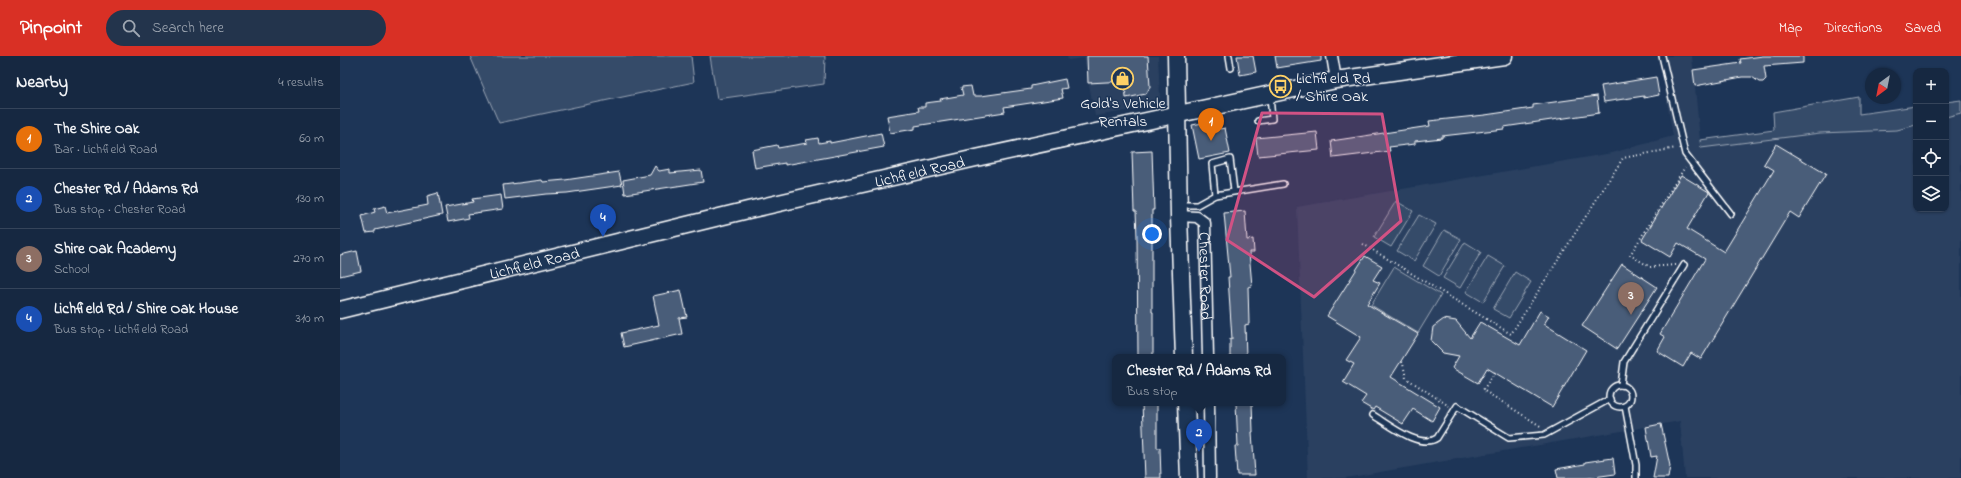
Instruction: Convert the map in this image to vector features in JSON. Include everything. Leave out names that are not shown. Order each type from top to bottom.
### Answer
[{"type":"highway","name":"Chester Road","points":[[1176,56],[1184,354]]},
{"type":"highway","name":"Lichfield Road","points":[[340,310],[748,210],[1336,80],[1504,56]]},
{"type":"highway","points":[[1186,406],[1189,478]]},
{"type":"street","points":[[1332,56],[1336,80]]},
{"type":"street","name":"Chester Road","points":[[1179,210],[1197,217],[1205,223],[1208,354]]},
{"type":"street","points":[[1209,406],[1210,478]]},
{"type":"lane","points":[[1229,56],[1231,68]]},
{"type":"lane","points":[[1662,56],[1685,154],[1732,214]]},
{"type":"lane","points":[[1258,121],[1272,119],[1270,95]]},
{"type":"lane","points":[[1215,194],[1212,164],[1230,159],[1234,191]]},
{"type":"lane","points":[[1179,210],[1197,205],[1215,194],[1283,184]]},
{"type":"lane","points":[[1621,385],[1624,362],[1684,265]]},
{"type":"lane","points":[[1621,385],[1628,388],[1631,394],[1630,401],[1625,406],[1614,405],[1610,399],[1612,388],[1621,385]]},
{"type":"lane","points":[[1373,415],[1409,436],[1423,442],[1432,442],[1437,438],[1457,406],[1509,438],[1544,435],[1610,399]]},
{"type":"lane","points":[[1625,406],[1636,465],[1636,478]]},
{"type":"path","points":[[1363,244],[1511,334],[1623,158],[1683,147]]},
{"type":"path","points":[[1684,265],[1650,267],[1630,255],[1683,168],[1691,161]]},
{"type":"path","points":[[1401,362],[1403,364],[1406,378],[1455,410]]},
{"type":"path","points":[[1495,372],[1483,390],[1550,432]]},
{"type":"highlighted area","points":[[1262,113],[1382,114],[1401,221],[1314,297],[1227,240]]},
{"type":"shaded area","points":[[470,56],[691,56],[694,82],[499,123]]},
{"type":"shaded area","points":[[710,56],[825,56],[824,84],[717,99]]},
{"type":"shaded area","name":"Gold's Vehicle Rentals","points":[[1067,56],[1158,56],[1160,98],[1151,107],[1095,116],[1084,58],[1068,60]]},
{"type":"shaded area","points":[[1659,56],[1692,56],[1700,140],[1774,130],[1773,112],[1859,97],[1859,114],[1913,106],[1913,212],[1949,212],[1949,102],[1961,100],[1961,478],[1685,478],[1680,421],[1345,478],[1308,478],[1297,207],[1612,153],[1673,136]]},
{"type":"shaded area","points":[[1859,97],[1859,114],[1913,106],[1913,126],[1897,130],[1820,133],[1701,148],[1700,140],[1774,130],[1773,112]]},
{"type":"shaded area","points":[[1961,100],[1961,113],[1949,116],[1949,102]]},
{"type":"shaded area","points":[[1396,201],[1413,211],[1391,247],[1374,237]]},
{"type":"shaded area","points":[[1419,215],[1436,224],[1414,261],[1397,251]]},
{"type":"shaded area","points":[[1444,230],[1461,239],[1439,276],[1423,266]]},
{"type":"shaded area","points":[[1465,242],[1481,252],[1460,288],[1443,278]]},
{"type":"shaded area","points":[[1488,256],[1505,266],[1483,302],[1466,292]]},
{"type":"shaded area","points":[[1394,267],[1441,295],[1418,333],[1371,305]]},
{"type":"shaded area","points":[[1515,272],[1531,282],[1509,318],[1493,309]]},
{"type":"building","points":[[1087,56],[1148,56],[1150,87],[1146,94],[1126,98],[1125,81],[1088,83]]},
{"type":"building","points":[[1237,56],[1253,56],[1256,72],[1240,75]]},
{"type":"building","points":[[1275,56],[1321,56],[1321,61],[1277,68]]},
{"type":"building","points":[[1763,56],[1803,56],[1803,63],[1764,66],[1766,79],[1763,82],[1759,82],[1752,77],[1742,77],[1695,86],[1693,70],[1741,63],[1740,59]]},
{"type":"building","points":[[1656,77],[1659,95],[1604,102],[1601,86]]},
{"type":"building","points":[[1065,79],[1067,88],[1061,89],[1063,98],[1004,107],[1005,112],[915,126],[915,129],[890,133],[887,116],[919,111],[918,107],[925,107],[925,103],[941,101],[940,99],[963,95],[961,87],[971,86],[973,96],[981,96],[1031,89],[1031,86]]},
{"type":"building","points":[[1597,96],[1599,113],[1504,127],[1504,129],[1442,136],[1442,138],[1415,141],[1415,144],[1389,147],[1390,151],[1333,158],[1331,141],[1430,126],[1429,121],[1533,108],[1533,105]]},
{"type":"building","points":[[1219,120],[1220,129],[1225,128],[1230,153],[1199,159],[1192,125]]},
{"type":"building","points":[[1317,132],[1319,150],[1258,156],[1256,138]]},
{"type":"building","points":[[881,133],[884,147],[785,165],[785,163],[755,168],[752,150],[777,145],[778,148],[807,143],[806,140],[818,138],[819,143],[830,141],[830,143]]},
{"type":"building","points":[[1776,144],[1826,174],[1799,218],[1790,212],[1701,359],[1691,353],[1683,367],[1657,351],[1665,337],[1660,334],[1705,259],[1678,243],[1670,257],[1642,240],[1681,175],[1709,192],[1687,229],[1724,252],[1774,170],[1764,164]]},
{"type":"building","points":[[1152,151],[1154,210],[1152,210],[1153,354],[1138,354],[1137,236],[1136,211],[1134,211],[1132,152]]},
{"type":"building","points":[[655,166],[659,171],[670,169],[670,173],[701,170],[703,182],[625,194],[623,180],[650,175]]},
{"type":"building","points":[[619,172],[622,185],[567,193],[505,199],[503,185],[542,180],[543,182],[565,180]]},
{"type":"building","points":[[438,193],[442,215],[366,233],[362,216],[375,212],[374,209],[385,206],[387,213],[428,205],[427,196]]},
{"type":"building","points":[[501,195],[503,209],[468,214],[469,218],[448,222],[445,207],[473,202],[472,199]]},
{"type":"building","points":[[1245,211],[1247,240],[1253,239],[1254,252],[1249,252],[1252,286],[1248,287],[1249,324],[1245,325],[1246,354],[1230,354],[1230,339],[1232,339],[1228,277],[1230,277],[1224,213]]},
{"type":"building","points":[[357,251],[361,271],[340,276],[340,255]]},
{"type":"building","points":[[1365,256],[1382,266],[1373,280],[1380,283],[1367,304],[1418,334],[1391,377],[1440,407],[1432,421],[1413,409],[1403,424],[1375,407],[1373,410],[1361,403],[1366,396],[1343,382],[1354,364],[1346,360],[1361,337],[1327,316]]},
{"type":"building","points":[[1622,264],[1657,287],[1617,349],[1582,326]]},
{"type":"building","points":[[681,290],[687,317],[679,318],[682,334],[624,347],[621,333],[659,325],[653,296]]},
{"type":"building","points":[[1540,311],[1549,316],[1544,324],[1586,350],[1552,407],[1487,368],[1478,383],[1452,368],[1459,356],[1443,353],[1431,341],[1433,327],[1444,319],[1456,321],[1470,338],[1480,322],[1520,345]]},
{"type":"building","points":[[1142,406],[1157,406],[1157,448],[1160,448],[1161,478],[1145,478]]},
{"type":"building","points":[[1236,406],[1252,406],[1255,475],[1237,475],[1235,446],[1238,446]]},
{"type":"building","points":[[1661,424],[1670,466],[1668,478],[1653,478],[1657,456],[1651,457],[1646,427]]},
{"type":"building","points":[[1613,458],[1615,474],[1587,478],[1558,478],[1556,469],[1585,464],[1585,462]]},
{"type":"place","name":"Gold's Vehicle Rentals","points":[[1123,79]]},
{"type":"place","name":"Lichfield Rd / Shire Oak","points":[[1281,86]]},
{"type":"place","name":"The Shire Oak","points":[[1211,141]]},
{"type":"place","name":"Lichfield Rd / Shire Oak House","points":[[603,237]]},
{"type":"place","name":"Shire Oak Academy","points":[[1631,315]]},
{"type":"place","name":"Chester Rd / Adams Rd","points":[[1199,452]]}]
